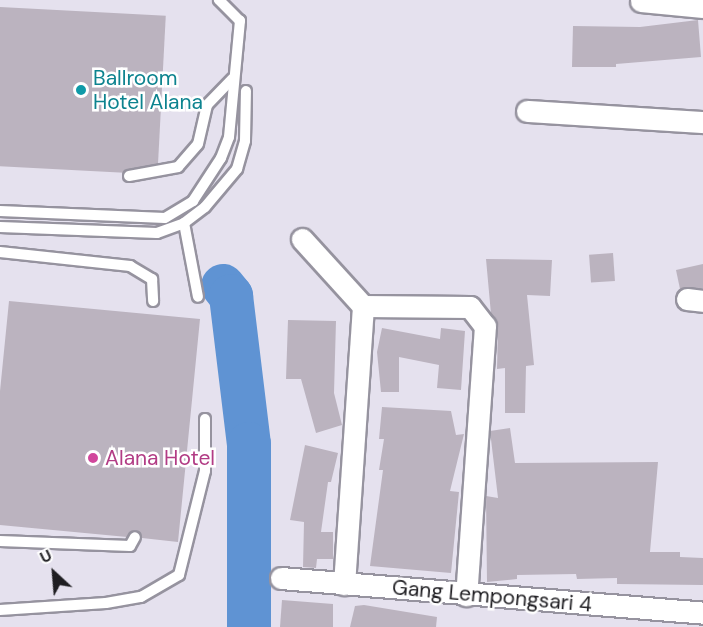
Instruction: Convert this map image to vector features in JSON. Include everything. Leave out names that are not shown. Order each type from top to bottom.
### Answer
[{"type":"street","points":[[641,1],[703,7]]},
{"type":"street","points":[[527,111],[703,122]]},
{"type":"street","points":[[302,239],[363,306],[344,584]]},
{"type":"street","points":[[363,306],[470,307],[485,326],[466,595]]},
{"type":"street","name":"Gang Lempongsari 4","points":[[281,578],[703,614]]},
{"type":"lane","points":[[0,212],[165,218],[193,201],[221,159],[230,136],[233,78],[240,21],[219,0]]},
{"type":"lane","points":[[129,176],[178,168],[198,144],[207,105],[233,78]]},
{"type":"lane","points":[[0,227],[157,233],[184,223],[198,212],[237,169],[245,141],[246,91]]},
{"type":"lane","points":[[193,201],[198,212]]},
{"type":"lane","points":[[184,223],[198,297]]},
{"type":"lane","points":[[0,252],[130,266],[152,279],[153,301]]},
{"type":"lane","points":[[0,610],[129,599],[179,575],[205,471],[205,419]]},
{"type":"lane","points":[[0,541],[130,546],[135,537]]},
{"type":"building","name":"Ballroom Hotel Alana","points":[[0,7],[166,16],[157,174],[0,166]]},
{"type":"building","points":[[698,20],[701,57],[616,64],[616,67],[572,67],[573,26],[640,27]]},
{"type":"building","points":[[613,253],[615,281],[591,283],[589,255]]},
{"type":"building","points":[[486,259],[552,260],[550,296],[527,295],[534,365],[526,366],[525,413],[505,413],[505,368],[497,369],[498,327],[491,314]]},
{"type":"building","points":[[703,264],[703,288],[680,289],[676,270]]},
{"type":"building","name":"Alana Hotel","points":[[9,301],[200,319],[178,542],[142,538],[135,530],[127,537],[0,525],[0,391]]},
{"type":"building","points":[[288,320],[336,321],[334,393],[342,425],[316,433],[301,379],[286,379]]},
{"type":"building","points":[[382,328],[440,339],[441,328],[465,331],[461,390],[437,388],[439,365],[399,357],[399,392],[381,392],[377,352]]},
{"type":"building","points":[[382,407],[451,411],[456,435],[464,434],[450,491],[459,492],[451,573],[370,566],[383,470],[379,470],[384,439],[379,439]]},
{"type":"building","points":[[510,428],[515,463],[658,462],[650,552],[680,552],[680,557],[703,558],[703,585],[617,584],[617,578],[577,579],[576,574],[517,575],[517,579],[487,582],[486,496],[498,498],[490,431]]},
{"type":"building","points":[[305,445],[338,453],[331,482],[328,482],[321,532],[333,532],[333,559],[317,559],[316,568],[303,567],[304,522],[290,520]]},
{"type":"building","points":[[282,600],[333,604],[333,627],[280,627]]},
{"type":"building","points":[[364,605],[437,617],[436,627],[350,627],[355,606]]},
{"type":"waterway","points":[[223,286],[231,296],[249,444],[249,627]]},
{"type":"place","name":"Ballroom Hotel Alana","points":[[81,90]]},
{"type":"place","name":"Alana Hotel","points":[[93,458]]}]
